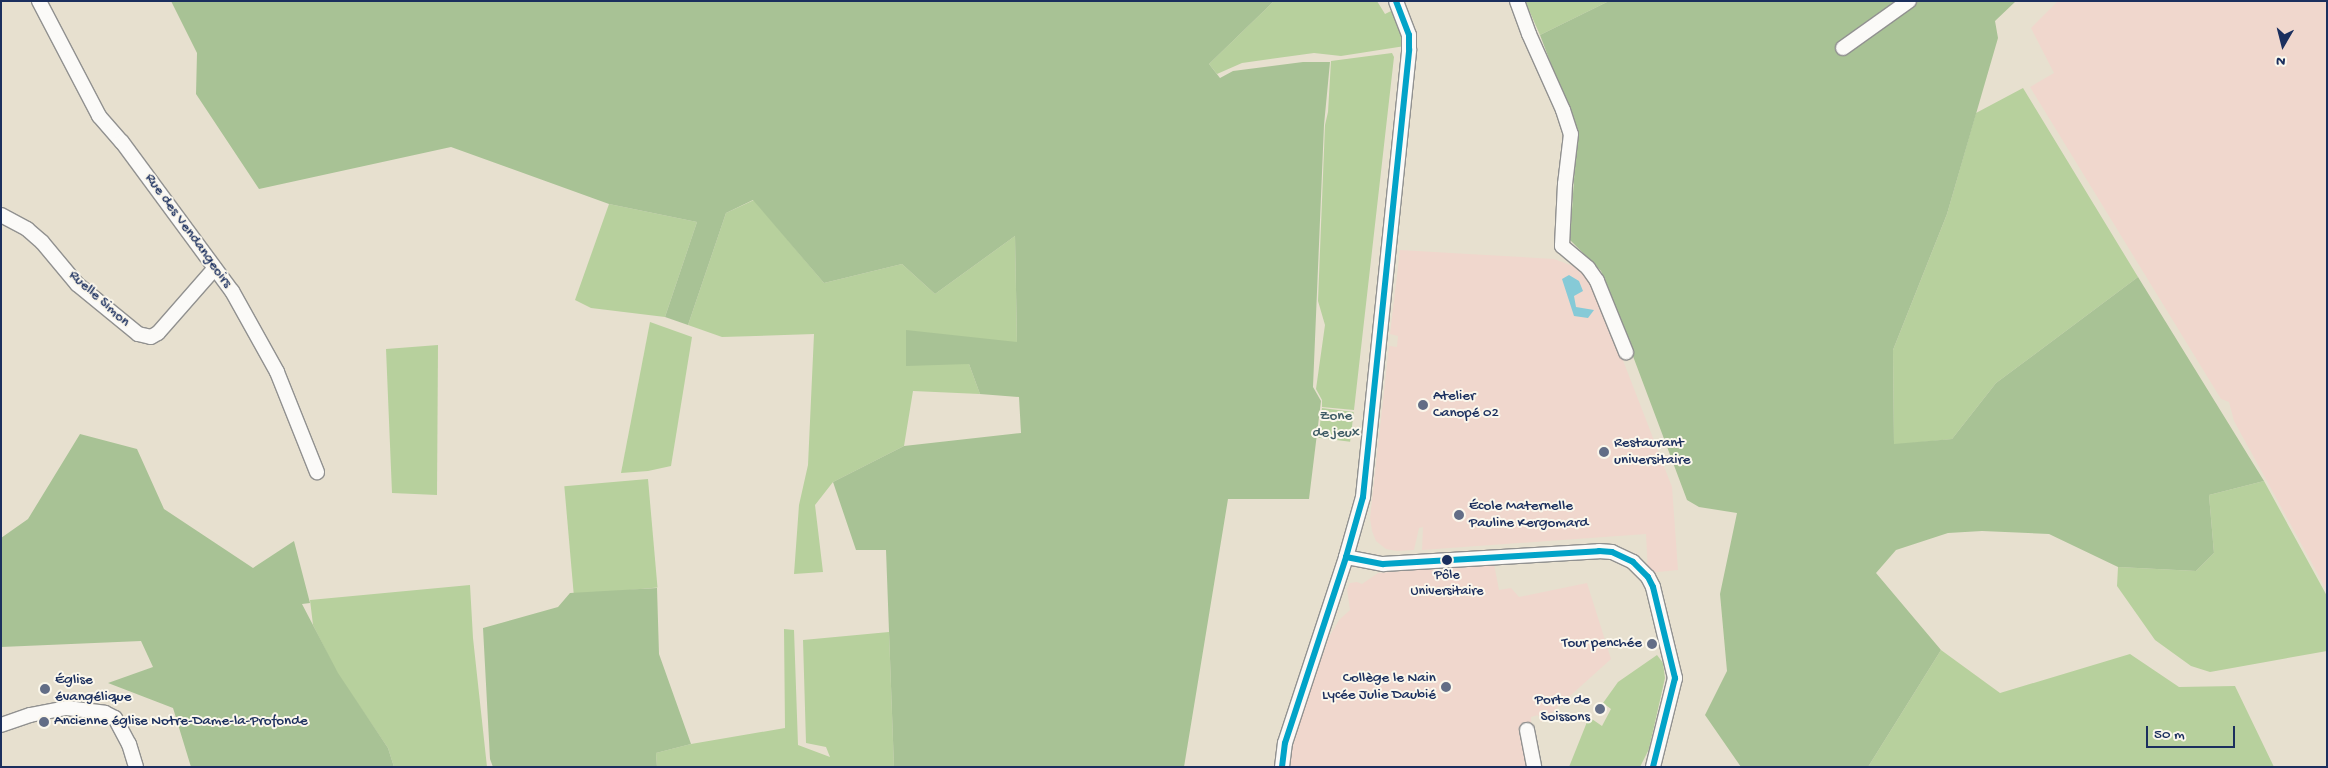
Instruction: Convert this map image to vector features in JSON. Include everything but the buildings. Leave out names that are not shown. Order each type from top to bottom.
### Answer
[{"type":"street","name":"Rue des Vendangeoirs","points":[[39,1],[100,116],[122,142],[232,291],[277,372],[317,472]]},
{"type":"street","points":[[1282,767],[1285,743],[1346,557],[1363,496],[1409,49],[1409,35],[1396,1]]},
{"type":"street","points":[[1517,1],[1529,34],[1563,110],[1571,134],[1565,184],[1562,246],[1588,268],[1597,281],[1626,352]]},
{"type":"street","points":[[1843,48],[1909,1]]},
{"type":"street","name":"Ruelle Simon","points":[[1,215],[27,229],[42,242],[77,284],[138,334],[150,337],[158,333],[215,268]]},
{"type":"street","points":[[1346,557],[1383,564],[1612,552],[1633,562],[1648,577],[1653,587],[1675,678],[1653,767]]},
{"type":"street","points":[[1,725],[30,715],[68,708],[105,713],[115,718],[129,744],[132,764]]},
{"type":"street","points":[[1527,730],[1534,767]]},
{"type":"shaded area","points":[[2058,1],[2327,1],[2327,591],[2234,421],[2229,402],[2221,399],[2030,87],[2054,73],[2031,28]]},
{"type":"shaded area","points":[[1400,250],[1554,259],[1578,268],[1595,288],[1672,487],[1678,570],[1648,573],[1646,534],[1422,550],[1423,527],[1419,528],[1414,550],[1397,551],[1386,549],[1376,541],[1370,518],[1389,346],[1397,347],[1398,336],[1390,334]]},
{"type":"shaded area","name":"Collège le Nain Lycée Julie Daubié","points":[[1494,564],[1499,590],[1511,588],[1519,597],[1587,583],[1611,659],[1541,722],[1538,715],[1531,717],[1531,723],[1523,725],[1528,767],[1291,767],[1291,756],[1296,733],[1329,637],[1339,620],[1350,610],[1347,589],[1350,583],[1357,582],[1362,584],[1378,573]]},
{"type":"green space","points":[[171,1],[1274,1],[1209,64],[1220,78],[1233,71],[1303,62],[1330,62],[1324,125],[1313,387],[1321,401],[1309,499],[1228,499],[1184,767],[894,767],[886,550],[856,550],[833,482],[904,446],[1021,433],[1019,397],[980,394],[969,364],[906,366],[906,330],[1017,342],[1015,236],[935,294],[902,264],[824,283],[753,200],[726,213],[688,325],[665,317],[697,222],[609,204],[451,147],[259,189],[196,94],[197,53]]},
{"type":"green space","points":[[1274,1],[1377,1],[1385,14],[1395,9],[1405,46],[1341,56],[1314,53],[1242,63],[1217,74],[1209,64]]},
{"type":"green space","points":[[1525,1],[1609,1],[1540,35]]},
{"type":"green space","points":[[1609,1],[2016,1],[1995,21],[1998,38],[1947,214],[1893,350],[1894,444],[1952,439],[1996,383],[2138,277],[2264,481],[2209,495],[2214,553],[2196,571],[2118,567],[2049,534],[1982,531],[1948,533],[1896,550],[1876,573],[1941,650],[1868,767],[1741,767],[1705,715],[1727,671],[1720,594],[1737,513],[1699,507],[1687,500],[1601,271],[1570,240],[1577,133],[1540,35]]},
{"type":"green space","points":[[1392,53],[1394,57],[1354,410],[1322,407],[1322,400],[1316,389],[1325,325],[1318,301],[1325,125],[1328,112],[1331,61]]},
{"type":"green space","points":[[2023,88],[2138,277],[1996,383],[1952,439],[1894,445],[1893,350],[1947,214],[1976,113]]},
{"type":"green space","points":[[754,200],[824,283],[902,264],[935,294],[1015,236],[1017,343],[969,364],[980,394],[913,391],[904,446],[833,482],[815,505],[823,572],[794,574],[799,505],[808,465],[814,334],[722,337],[688,325],[726,213]]},
{"type":"green space","points":[[609,204],[697,222],[665,317],[591,308],[575,300]]},
{"type":"green space","points":[[650,322],[692,337],[671,466],[648,471],[621,473]]},
{"type":"green space","points":[[438,345],[437,495],[392,493],[386,349]]},
{"type":"green space","name":"Zone de jeux","points":[[1322,408],[1354,412],[1350,442],[1318,438]]},
{"type":"green space","points":[[80,434],[137,449],[164,509],[253,568],[294,541],[310,603],[302,604],[338,673],[388,748],[394,767],[191,767],[173,708],[108,683],[153,667],[141,641],[1,647],[1,538],[28,519]]},
{"type":"green space","points":[[648,479],[657,588],[574,595],[564,486]]},
{"type":"green space","points":[[2264,481],[2327,596],[2327,651],[2210,672],[2191,666],[2155,640],[2117,586],[2118,567],[2196,571],[2214,553],[2209,495]]},
{"type":"green space","points":[[470,585],[473,638],[487,767],[394,767],[388,748],[337,673],[313,625],[310,600]]},
{"type":"green space","points":[[657,588],[659,654],[691,744],[656,753],[657,767],[493,767],[490,759],[483,628],[558,607],[570,593]]},
{"type":"green space","points":[[784,629],[794,630],[798,745],[830,757],[826,747],[806,743],[803,640],[889,632],[894,767],[657,767],[656,753],[691,744],[785,728]]},
{"type":"green space","points":[[1941,650],[2000,693],[2130,654],[2179,687],[2235,686],[2274,767],[1868,767]]},
{"type":"green space","points":[[1657,655],[1663,663],[1665,678],[1649,749],[1640,767],[1569,767],[1589,717],[1602,726],[1611,709],[1603,703],[1618,682]]},
{"type":"water","points":[[1569,275],[1579,281],[1583,291],[1574,296],[1576,307],[1594,310],[1588,318],[1574,316],[1562,279]]},
{"type":"transit line","points":[[1282,767],[1285,743],[1346,557],[1363,497],[1409,49],[1409,35],[1396,1]]},
{"type":"transit line","points":[[1346,557],[1383,564],[1599,551],[1612,552],[1633,562],[1648,577],[1653,587],[1675,678],[1653,767]]},
{"type":"place","name":"Atelier Canopé 02","points":[[1423,405]]},
{"type":"place","name":"Restaurant universitaire","points":[[1604,452]]},
{"type":"place","name":"École Maternelle Pauline Kergomard","points":[[1459,515]]},
{"type":"place","name":"Pôle Universitaire","points":[[1447,560]]},
{"type":"place","name":"Tour penchée","points":[[1652,644]]},
{"type":"place","name":"Collège le Nain Lycée Julie Daubié","points":[[1446,687]]},
{"type":"place","name":"Église évangélique","points":[[45,689]]},
{"type":"place","name":"Porte de Soissons","points":[[1600,709]]},
{"type":"place","name":"Ancienne église Notre-Dame-la-Profonde","points":[[44,722]]}]
